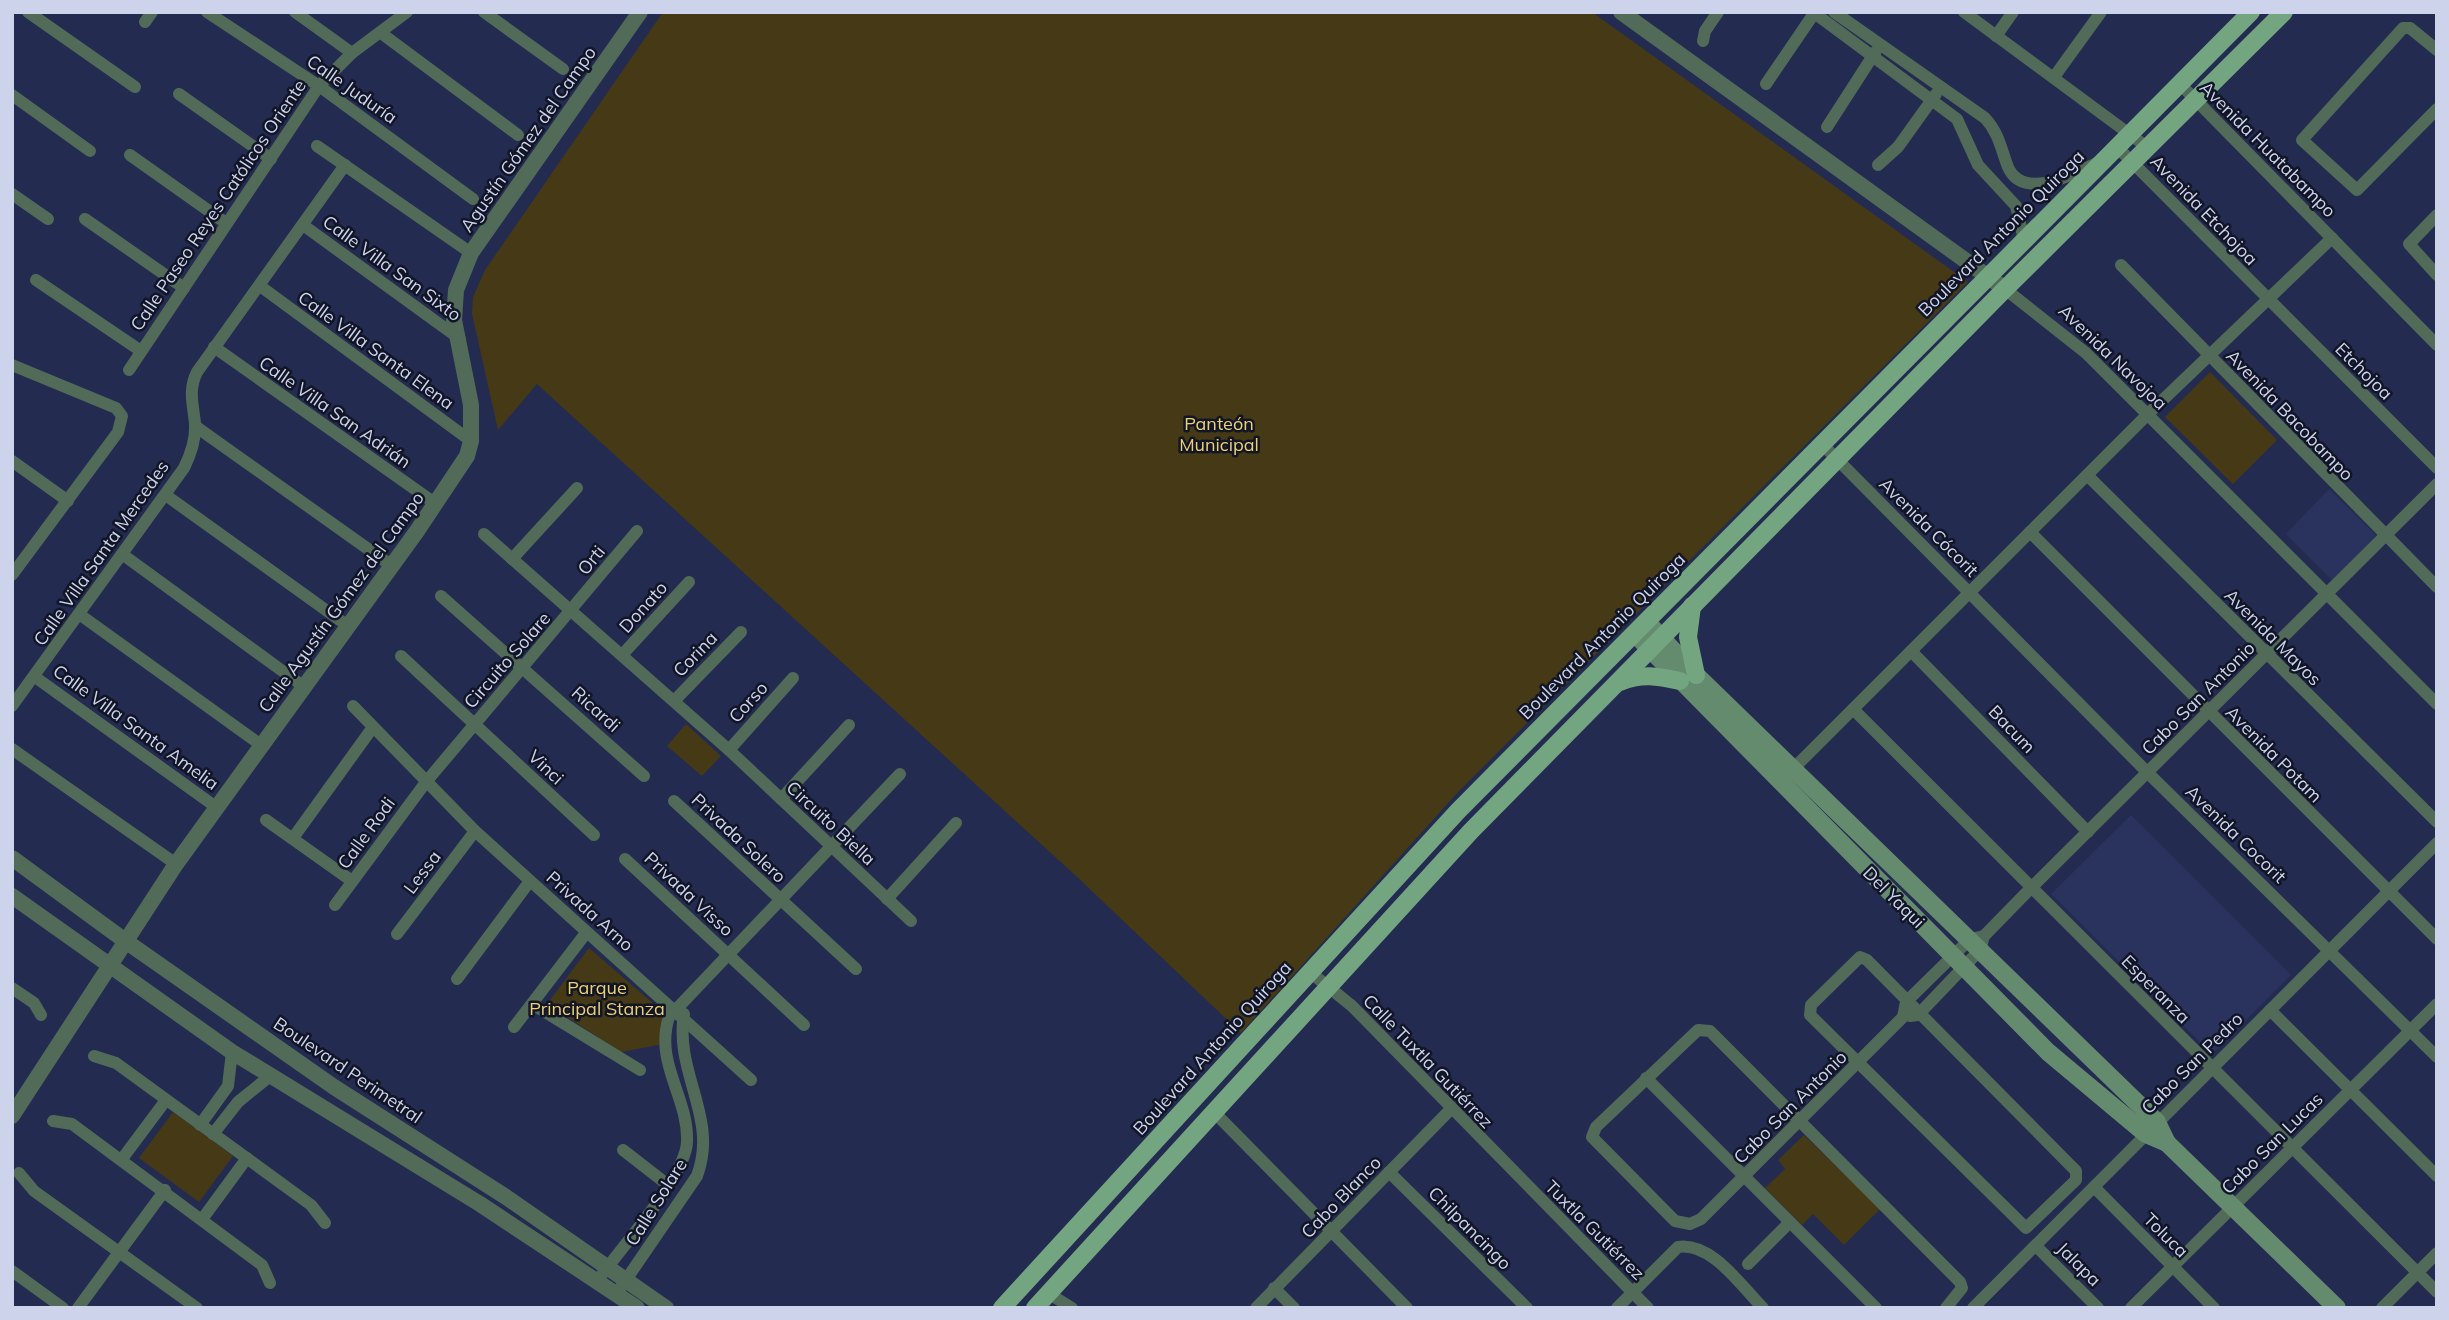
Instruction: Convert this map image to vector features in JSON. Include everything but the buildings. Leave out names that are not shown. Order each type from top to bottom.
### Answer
[{"type":"main road","name":"Boulevard Antonio Quiroga","points":[[1002,1308],[1458,811],[2251,12]]},
{"type":"main road","points":[[1035,1308],[1471,831],[2005,289],[2284,12]]},
{"type":"main road","points":[[1614,685],[1634,676],[1688,678],[1688,637],[1692,606]]},
{"type":"main road","name":"Del Yaqui","points":[[1641,628],[1780,783],[2048,1052],[2151,1128]]},
{"type":"main road","name":"Del Yaqui","points":[[1688,678],[1795,768],[1978,942],[2151,1128],[2337,1308]]},
{"type":"street","points":[[28,12],[135,87]]},
{"type":"street","name":"Calle Juduría","points":[[207,12],[319,86],[473,199]]},
{"type":"street","points":[[295,12],[352,53]]},
{"type":"street","name":"Calle Paseo Reyes Católicos Oriente","points":[[129,370],[319,86],[352,53],[407,12]]},
{"type":"street","points":[[484,12],[562,69]]},
{"type":"street","name":"Agustín Gómez del Campo","points":[[471,253],[640,12]]},
{"type":"street","name":"Avenida Navojoa","points":[[1620,12],[2005,289],[2087,353],[2437,704]]},
{"type":"street","points":[[1703,41],[1705,31],[1718,12]]},
{"type":"street","points":[[1834,12],[1957,119],[1978,165],[2009,196],[2020,217],[2024,240]]},
{"type":"street","points":[[1964,12],[2054,78],[2117,147]]},
{"type":"street","points":[[1997,36],[2013,12]]},
{"type":"street","points":[[2054,78],[2101,12]]},
{"type":"street","points":[[1766,84],[1814,13],[1941,88],[1991,125],[2011,172],[2024,182],[2036,184],[2065,178],[2117,147],[2147,147]]},
{"type":"street","points":[[2437,50],[2410,27],[2403,27],[2302,140],[2357,190],[2437,109]]},
{"type":"street","points":[[381,33],[518,135]]},
{"type":"street","points":[[1827,127],[1876,51]]},
{"type":"street","name":"Avenida Huatabampo","points":[[2180,83],[2437,345]]},
{"type":"street","points":[[1878,165],[1898,147],[1941,88]]},
{"type":"street","points":[[179,94],[271,159]]},
{"type":"street","points":[[12,95],[90,150]]},
{"type":"street","points":[[317,146],[471,253]]},
{"type":"street","name":"Avenida Etchojoa","points":[[2117,147],[2267,299]]},
{"type":"street","points":[[130,155],[226,223]]},
{"type":"street","name":"Calle Villa Santa Mercedes","points":[[12,706],[167,496],[190,454],[195,426],[191,383],[345,165]]},
{"type":"street","points":[[2009,196],[2024,182]]},
{"type":"street","points":[[15,201],[48,219]]},
{"type":"street","points":[[2437,215],[2409,244],[2437,275]]},
{"type":"street","points":[[85,219],[184,288]]},
{"type":"street","name":"Calle Villa San Sixto","points":[[303,225],[460,339]]},
{"type":"street","points":[[1780,783],[2147,415],[2332,238]]},
{"type":"street","name":"Calle Agustín Gómez del Campo","points":[[12,1116],[124,940],[176,864],[392,566],[467,456],[471,441],[471,405],[460,339],[454,320],[456,290],[471,253]]},
{"type":"street","name":"Avenida Bacobampo","points":[[2121,265],[2437,587]]},
{"type":"street","points":[[36,280],[141,351]]},
{"type":"street","name":"Calle Villa Santa Elena","points":[[260,286],[471,441]]},
{"type":"street","name":"Etchojoa","points":[[2267,299],[2437,468]]},
{"type":"street","name":"Calle Villa San Adrián","points":[[214,347],[436,504]]},
{"type":"street","points":[[12,365],[116,408],[122,416],[118,432],[68,501],[17,559],[12,575]]},
{"type":"street","points":[[195,426],[392,566]]},
{"type":"street","name":"Avenida Cócorit","points":[[1821,443],[2012,635]]},
{"type":"street","points":[[12,461],[68,501]]},
{"type":"street","name":"Avenida Mayos","points":[[2087,475],[2437,822]]},
{"type":"street","name":"Cabo San Antonio","points":[[1906,1002],[1959,961],[2437,484]]},
{"type":"street","points":[[512,559],[577,488]]},
{"type":"street","points":[[167,496],[348,626]]},
{"type":"street","name":"Orti","points":[[572,611],[637,531]]},
{"type":"street","name":"Avenida Potam","points":[[2030,532],[2207,712],[2437,939]]},
{"type":"street","points":[[484,534],[572,611]]},
{"type":"street","points":[[122,554],[303,686]]},
{"type":"street","name":"Donato","points":[[622,655],[689,582]]},
{"type":"street","name":"Ricardi","points":[[441,596],[525,667],[644,776]]},
{"type":"street","name":"Circuito Solare","points":[[425,782],[572,611],[729,750]]},
{"type":"street","points":[[79,614],[261,745]]},
{"type":"street","name":"Corina","points":[[674,701],[741,632]]},
{"type":"street","name":"Avenida Cocorit","points":[[2012,635],[2148,773],[2437,1057]]},
{"type":"street","name":"Bacum","points":[[1911,651],[2088,832]]},
{"type":"street","name":"Vinci","points":[[401,656],[594,835]]},
{"type":"street","name":"Calle Villa Santa Amelia","points":[[34,677],[216,807]]},
{"type":"street","name":"Corso","points":[[729,750],[793,678]]},
{"type":"street","points":[[354,706],[425,782],[530,881],[457,979]]},
{"type":"street","name":"Esperanza","points":[[1853,709],[2030,889],[2437,1292]]},
{"type":"street","points":[[781,799],[849,725]]},
{"type":"street","points":[[293,838],[373,727]]},
{"type":"street","points":[[12,749],[176,864]]},
{"type":"street","name":"Circuito Biella","points":[[729,750],[911,920]]},
{"type":"street","name":"Calle Solare","points":[[603,1274],[649,1212],[664,1181],[684,1158],[687,1132],[673,1087],[664,1040],[686,1000],[900,774]]},
{"type":"street","name":"Calle Rodi","points":[[335,905],[425,782]]},
{"type":"street","name":"Privada Solero","points":[[674,801],[856,968]]},
{"type":"street","points":[[266,820],[352,881]]},
{"type":"street","points":[[887,899],[956,823]]},
{"type":"street","name":"Lessa","points":[[397,934],[475,831]]},
{"type":"street","name":"Cabo San Pedro","points":[[1980,1305],[2151,1128],[2437,844]]},
{"type":"street","name":"Boulevard Perimetral","points":[[12,858],[295,1059],[506,1197],[603,1274]]},
{"type":"street","name":"Privada Visso","points":[[625,859],[804,1025]]},
{"type":"street","name":"Privada Arno","points":[[530,881],[751,1080]]},
{"type":"street","name":"Boulevard Perimetral","points":[[14,899],[232,1052],[480,1204],[653,1302]]},
{"type":"street","points":[[514,1027],[586,933]]},
{"type":"street","points":[[1860,957],[1867,960],[1906,1002],[2076,1171],[2076,1180],[2029,1226],[2022,1227],[1810,1015],[1811,1005],[1860,957]]},
{"type":"street","name":"Cabo San Antonio","points":[[1918,1015],[1931,1002],[1959,961]]},
{"type":"street","name":"Calle Tuxtla Gutiérrez","points":[[1310,972],[1330,987],[1518,1177]]},
{"type":"street","points":[[12,988],[34,1003],[41,1015]]},
{"type":"street","points":[[1919,990],[1931,1002]]},
{"type":"street","points":[[1906,1002],[1903,1017],[1918,1015]]},
{"type":"street","points":[[532,1004],[640,1070]]},
{"type":"street","name":"Cabo San Lucas","points":[[2132,1308],[2437,1004]]},
{"type":"street","points":[[2270,1010],[2437,1176]]},
{"type":"street","name":"Calle Solare","points":[[621,1286],[701,1165],[704,1129],[682,1049],[678,1015]]},
{"type":"street","name":"Cabo San Antonio","points":[[1646,1078],[1596,1127],[1592,1137],[1675,1221],[1690,1224],[1701,1219],[1744,1178],[1903,1017]]},
{"type":"street","points":[[1869,1305],[1646,1078],[1698,1030],[1704,1028],[1710,1031],[1960,1282],[1962,1287],[1959,1293],[1946,1308]]},
{"type":"street","points":[[200,1125],[218,1101],[230,1075],[232,1052]]},
{"type":"street","points":[[94,1056],[116,1063],[311,1205],[325,1223]]},
{"type":"street","points":[[213,1134],[230,1109],[292,1070],[295,1059]]},
{"type":"street","points":[[673,1087],[690,1081]]},
{"type":"street","points":[[122,1159],[166,1100]]},
{"type":"street","points":[[218,1101],[230,1109]]},
{"type":"street","name":"Cabo Blanco","points":[[1256,1308],[1450,1110]]},
{"type":"street","points":[[1213,1111],[1402,1304]]},
{"type":"street","points":[[53,1121],[72,1124],[203,1218],[262,1265],[270,1283]]},
{"type":"street","points":[[623,1150],[664,1181]]},
{"type":"street","points":[[203,1218],[247,1158]]},
{"type":"street","points":[[684,1158],[701,1165]]},
{"type":"street","name":"Chilpancingo","points":[[1389,1172],[1527,1308]]},
{"type":"street","points":[[19,1173],[34,1191],[197,1308]]},
{"type":"street","name":"Tuxtla Gutiérrez","points":[[1518,1177],[1648,1308]]},
{"type":"street","name":"Toluca","points":[[2094,1187],[2214,1308]]},
{"type":"street","points":[[78,1308],[165,1190]]},
{"type":"street","points":[[480,1204],[506,1197]]},
{"type":"street","points":[[649,1212],[665,1223]]},
{"type":"street","points":[[1748,1264],[1789,1223]]},
{"type":"street","points":[[1616,1308],[1678,1247],[1689,1245],[1709,1254],[1763,1308]]},
{"type":"street","name":"Jalapa","points":[[2036,1246],[2098,1308]]},
{"type":"street","points":[[2382,1308],[2437,1253]]},
{"type":"street","points":[[12,1272],[63,1308]]},
{"type":"street","name":"Boulevard Perimetral","points":[[621,1286],[632,1306]]},
{"type":"street","points":[[1275,1288],[1294,1308]]},
{"type":"street","points":[[1048,1293],[1072,1308]]},
{"type":"street","points":[[632,1306],[653,1302]]},
{"type":"shaded area","points":[[2329,489],[2376,535],[2333,581],[2286,534]]},
{"type":"shaded area","points":[[2131,815],[2291,975],[2212,1054],[2051,894]]},
{"type":"green space","name":"Panteón Municipal","points":[[663,12],[1592,12],[1968,282],[1459,791],[1241,1033],[1075,875],[537,384],[498,430],[472,314],[473,297],[485,270]]},
{"type":"green space","points":[[2210,372],[2277,440],[2233,484],[2165,417]]},
{"type":"green space","points":[[686,724],[721,756],[702,776],[667,746]]},
{"type":"green space","name":"Parque Principal Stanza","points":[[589,948],[663,1012],[659,1045],[621,1052],[547,1004]]},
{"type":"green space","points":[[173,1112],[233,1156],[199,1202],[139,1158]]},
{"type":"green space","points":[[1804,1135],[1880,1209],[1844,1245],[1813,1214],[1802,1225],[1765,1188],[1785,1169],[1778,1160]]}]
